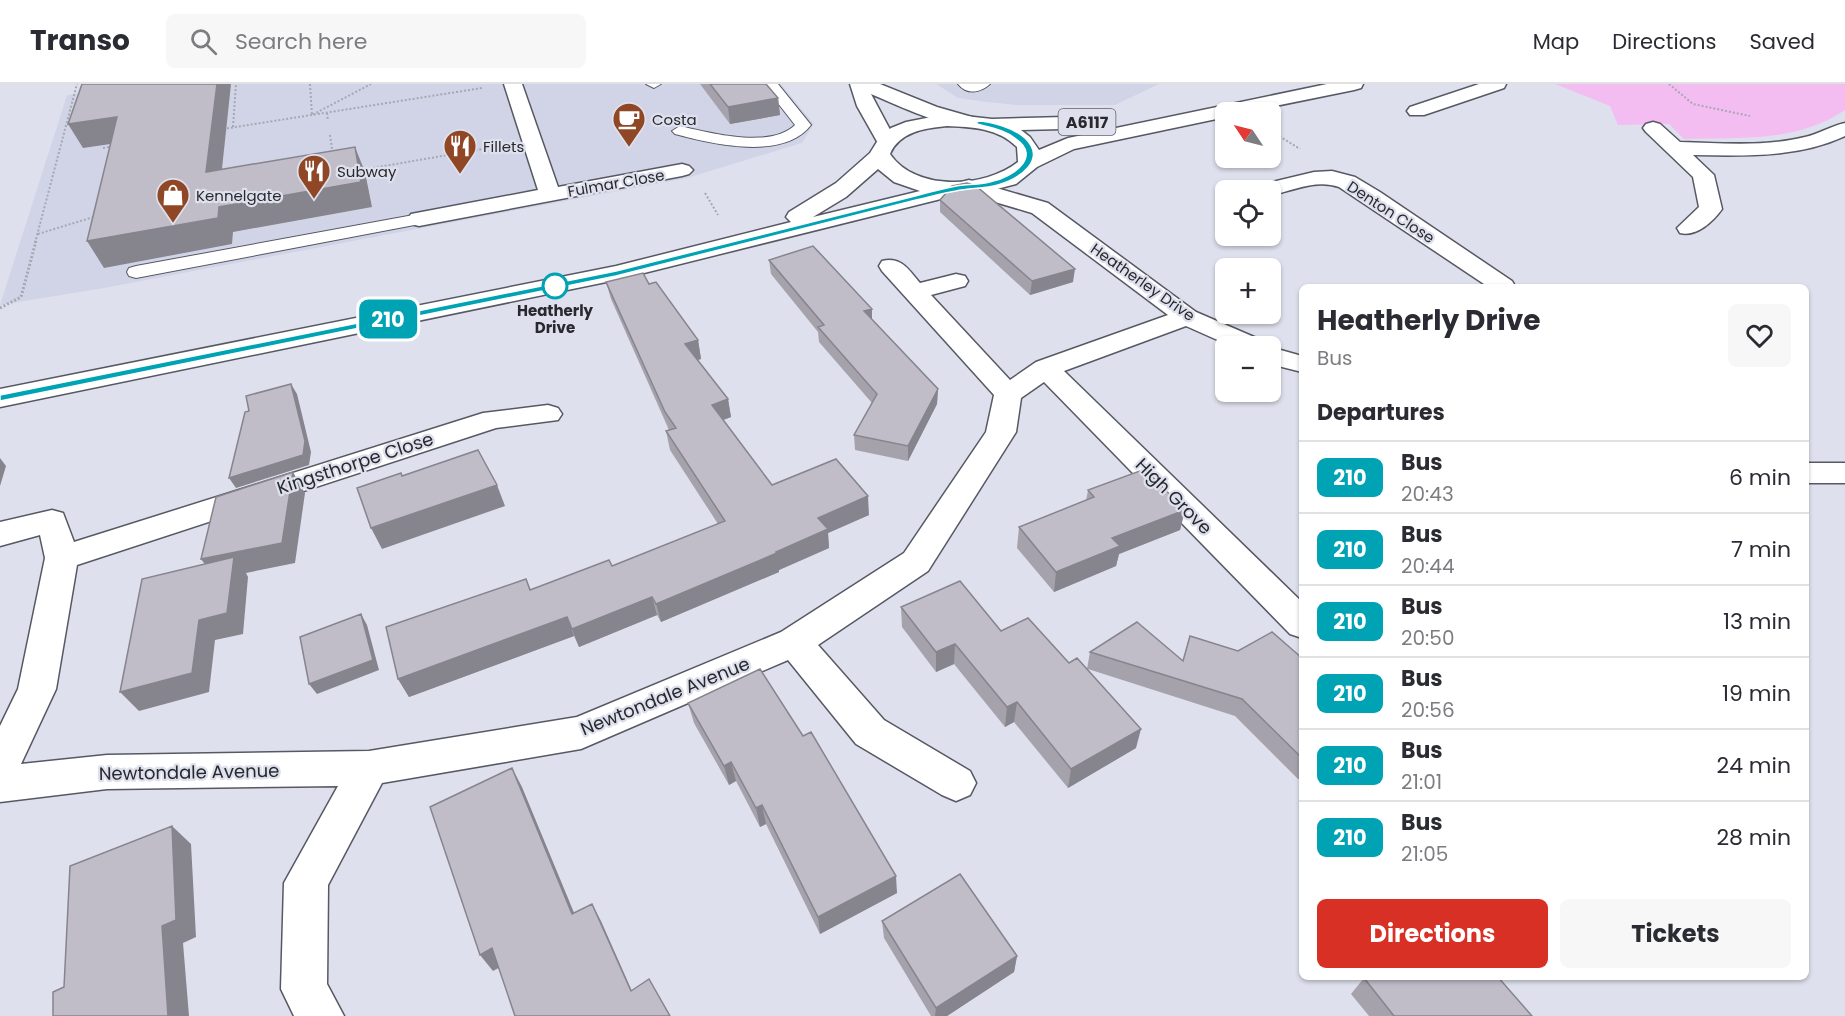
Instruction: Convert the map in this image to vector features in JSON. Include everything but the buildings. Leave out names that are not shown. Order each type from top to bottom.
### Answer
[{"type":"street","name":"Fulmar Close","points":[[513,84],[550,195]]},
{"type":"street","points":[[859,84],[862,100],[877,120],[883,148]]},
{"type":"street","points":[[864,84],[930,111],[965,121]]},
{"type":"street","name":"A6117","points":[[0,398],[616,273],[716,250],[769,234],[963,188],[995,183],[1010,178],[1025,167],[1068,144],[1354,84]]},
{"type":"street","points":[[1418,103],[1438,104],[1497,84]]},
{"type":"street","name":"A6117","points":[[769,234],[843,189],[899,132],[918,125],[965,121],[993,125],[1180,119]]},
{"type":"street","name":"A6117","points":[[993,125],[1020,138],[1028,146],[1030,155],[1025,167]]},
{"type":"street","points":[[1653,128],[1703,175],[1711,209],[1688,228]]},
{"type":"street","points":[[1675,148],[1743,150],[1776,148],[1842,133]]},
{"type":"street","name":"A6117","points":[[883,148],[884,164],[893,173],[927,186],[963,188]]},
{"type":"street","name":"Heatherley Drive","points":[[1025,167],[1027,185],[1040,208]]},
{"type":"street","name":"Fulmar Close","points":[[419,219],[682,170]]},
{"type":"street","name":"Denton Close","points":[[1281,187],[1314,178],[1332,177],[1347,182],[1500,284]]},
{"type":"street","name":"Heatherley Drive","points":[[963,188],[1040,208],[1187,317],[1230,336]]},
{"type":"street","points":[[891,266],[1008,394],[1046,368],[1187,317]]},
{"type":"street","points":[[914,292],[956,281]]},
{"type":"street","points":[[1281,358],[1299,363]]},
{"type":"street","name":"High Grove","points":[[1046,368],[1299,621]]},
{"type":"street","name":"Newtondale Avenue","points":[[0,784],[107,772],[369,768],[581,733],[794,642],[916,562],[1001,432],[1008,394]]},
{"type":"street","name":"Kingsthorpe Close","points":[[62,558],[493,419],[548,414]]},
{"type":"street","points":[[1809,473],[1845,473]]},
{"type":"street","points":[[0,534],[52,521],[62,558],[37,689],[0,767]]},
{"type":"street","points":[[794,642],[870,732],[956,783]]},
{"type":"street","points":[[320,1016],[303,989],[306,883],[369,768]]},
{"type":"lane","points":[[680,130],[702,136],[744,141],[768,141],[799,132],[803,124],[770,84]]},
{"type":"lane","points":[[965,84],[970,87],[983,84]]},
{"type":"lane","points":[[136,272],[419,219]]},
{"type":"path","points":[[0,308],[21,297],[77,84]]},
{"type":"path","points":[[234,127],[236,84]]},
{"type":"path","points":[[310,84],[312,115]]},
{"type":"path","points":[[312,115],[371,84]]},
{"type":"path","points":[[472,84],[476,89]]},
{"type":"path","points":[[223,129],[484,88]]},
{"type":"path","points":[[75,93],[86,91]]},
{"type":"path","points":[[327,112],[328,122]]},
{"type":"path","points":[[330,135],[332,149]]},
{"type":"path","points":[[103,148],[125,144]]},
{"type":"path","points":[[357,170],[494,147],[497,158]]},
{"type":"path","points":[[38,234],[99,216]]},
{"type":"shaded area","points":[[143,84],[781,84],[814,124],[802,143],[687,178],[104,288],[0,305],[67,95]]},
{"type":"shaded area","points":[[936,84],[1159,84],[1115,105],[1017,105],[958,98]]},
{"type":"shaded area","points":[[1555,84],[1845,84],[1845,110],[1826,121],[1787,133],[1747,138],[1684,139],[1669,124],[1618,125],[1610,106]]},
{"type":"bus line","name":"210","points":[[0,398],[616,273],[716,250],[769,234],[957,188],[983,186],[1010,178],[1021,172],[1028,164],[1030,155],[1028,146],[1008,131],[980,123]]},
{"type":"place","name":"Costa","points":[[629,148]]},
{"type":"place","name":"Fillets","points":[[460,175]]},
{"type":"place","name":"Subway","points":[[314,200]]},
{"type":"place","name":"Kennelgate","points":[[173,224]]},
{"type":"place","name":"Heatherly Drive","points":[[555,286]]}]
